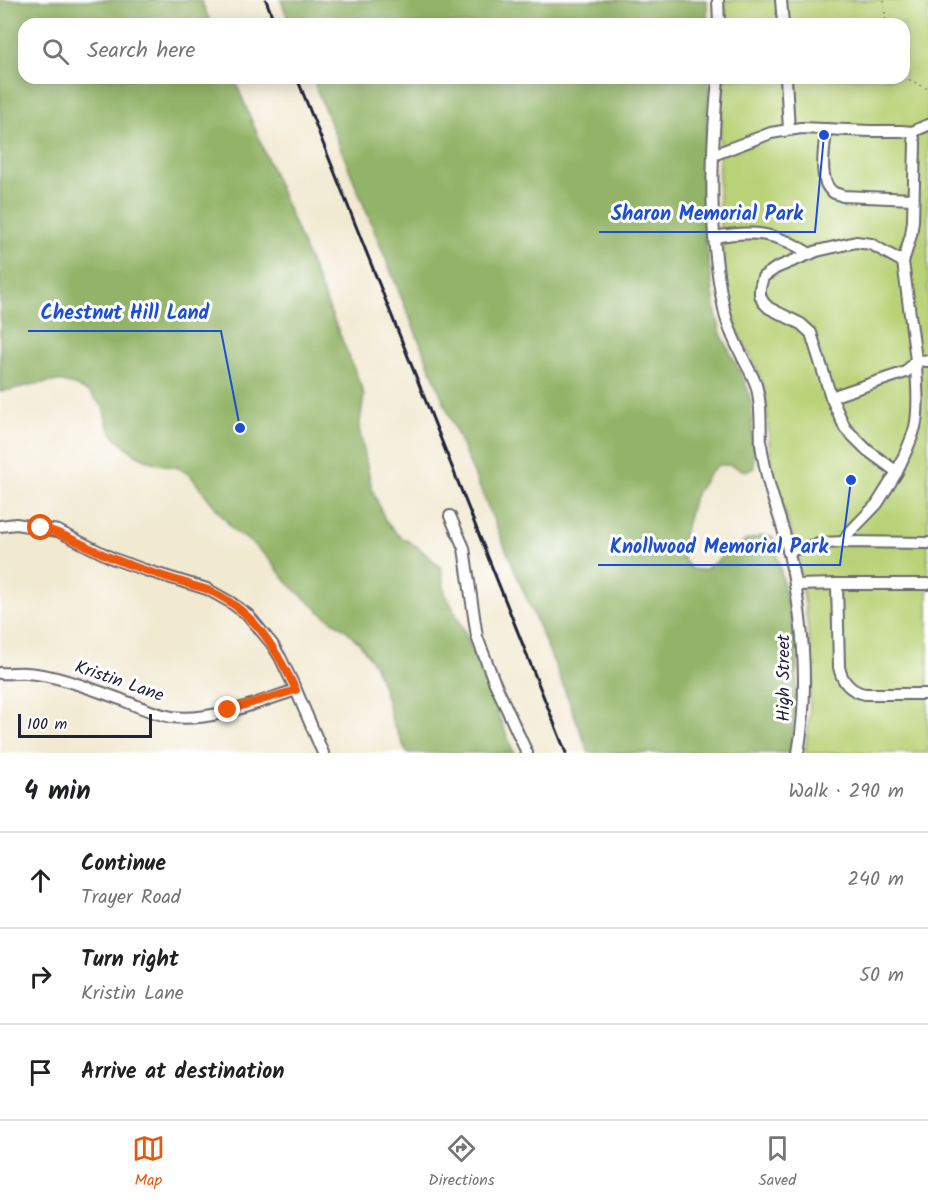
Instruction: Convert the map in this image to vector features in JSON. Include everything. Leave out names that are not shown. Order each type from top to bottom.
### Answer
[{"type":"street","points":[[718,0],[719,18]]},
{"type":"street","points":[[781,0],[782,18]]},
{"type":"street","name":"High Street","points":[[718,84],[712,187],[714,237],[726,318],[756,385],[766,473],[788,550],[798,603],[805,692],[798,753]]},
{"type":"street","points":[[786,84],[789,130]]},
{"type":"street","points":[[713,155],[771,133],[801,128],[912,132],[928,125]]},
{"type":"street","points":[[826,129],[823,173],[826,184],[833,193],[842,196],[913,199]]},
{"type":"street","points":[[844,542],[848,534],[877,504],[897,472],[915,425],[917,400],[915,360],[903,262],[911,235],[915,143],[912,132]]},
{"type":"street","points":[[714,237],[738,233],[766,234],[798,245],[810,254]]},
{"type":"street","points":[[897,472],[867,450],[845,428],[831,397],[811,333],[801,324],[769,308],[760,295],[760,283],[768,272],[810,254],[856,242],[864,242],[881,249],[903,262]]},
{"type":"street","points":[[831,397],[906,372],[915,360]]},
{"type":"street","points":[[915,360],[928,361]]},
{"type":"street","points":[[450,516],[464,548],[477,637],[494,681],[527,753]]},
{"type":"street","points":[[0,526],[16,524],[58,531],[114,559],[207,589],[230,602],[248,615],[272,644],[296,690],[323,753]]},
{"type":"street","points":[[788,550],[823,543],[928,543]]},
{"type":"street","points":[[837,584],[839,667],[841,676],[847,684],[854,690],[865,694],[928,694]]},
{"type":"street","points":[[795,585],[928,584]]},
{"type":"street","name":"Kristin Lane","points":[[0,674],[26,672],[46,676],[171,717],[194,718],[213,714],[296,690]]},
{"type":"path","points":[[884,0],[886,18]]},
{"type":"path","points":[[910,81],[928,89]]},
{"type":"green space","points":[[0,0],[201,0],[208,18],[18,18],[18,84],[236,84],[364,395],[359,429],[372,489],[386,522],[399,536],[418,547],[441,568],[445,593],[463,628],[514,753],[407,753],[393,723],[374,664],[360,644],[300,594],[268,558],[235,532],[190,475],[179,468],[155,463],[135,454],[115,437],[108,426],[103,407],[90,393],[75,385],[58,381],[0,392]]},
{"type":"green space","points":[[281,0],[707,0],[707,18],[288,18]]},
{"type":"green space","points":[[725,0],[928,0],[928,753],[805,753],[809,725],[811,671],[807,617],[792,536],[773,471],[763,385],[740,335],[731,307],[721,242],[719,187],[724,84],[910,84],[910,18],[726,18]]},
{"type":"green space","points":[[314,84],[709,84],[704,229],[721,334],[747,387],[751,402],[754,468],[745,471],[730,465],[718,465],[709,474],[694,496],[683,538],[681,556],[691,569],[704,570],[745,541],[761,536],[773,537],[797,645],[797,683],[789,753],[589,753],[557,670],[455,429]]},
{"type":"railway","points":[[266,0],[273,18]]},
{"type":"railway","points":[[299,84],[566,753]]},
{"type":"place","name":"Sharon Memorial Park","points":[[824,135]]},
{"type":"place","name":"Chestnut Hill Land","points":[[240,428]]},
{"type":"place","name":"Knollwood Memorial Park","points":[[851,480]]},
{"type":"route","points":[[41,528],[58,531],[114,559],[207,589],[248,615],[272,644],[296,690],[228,710]]}]
